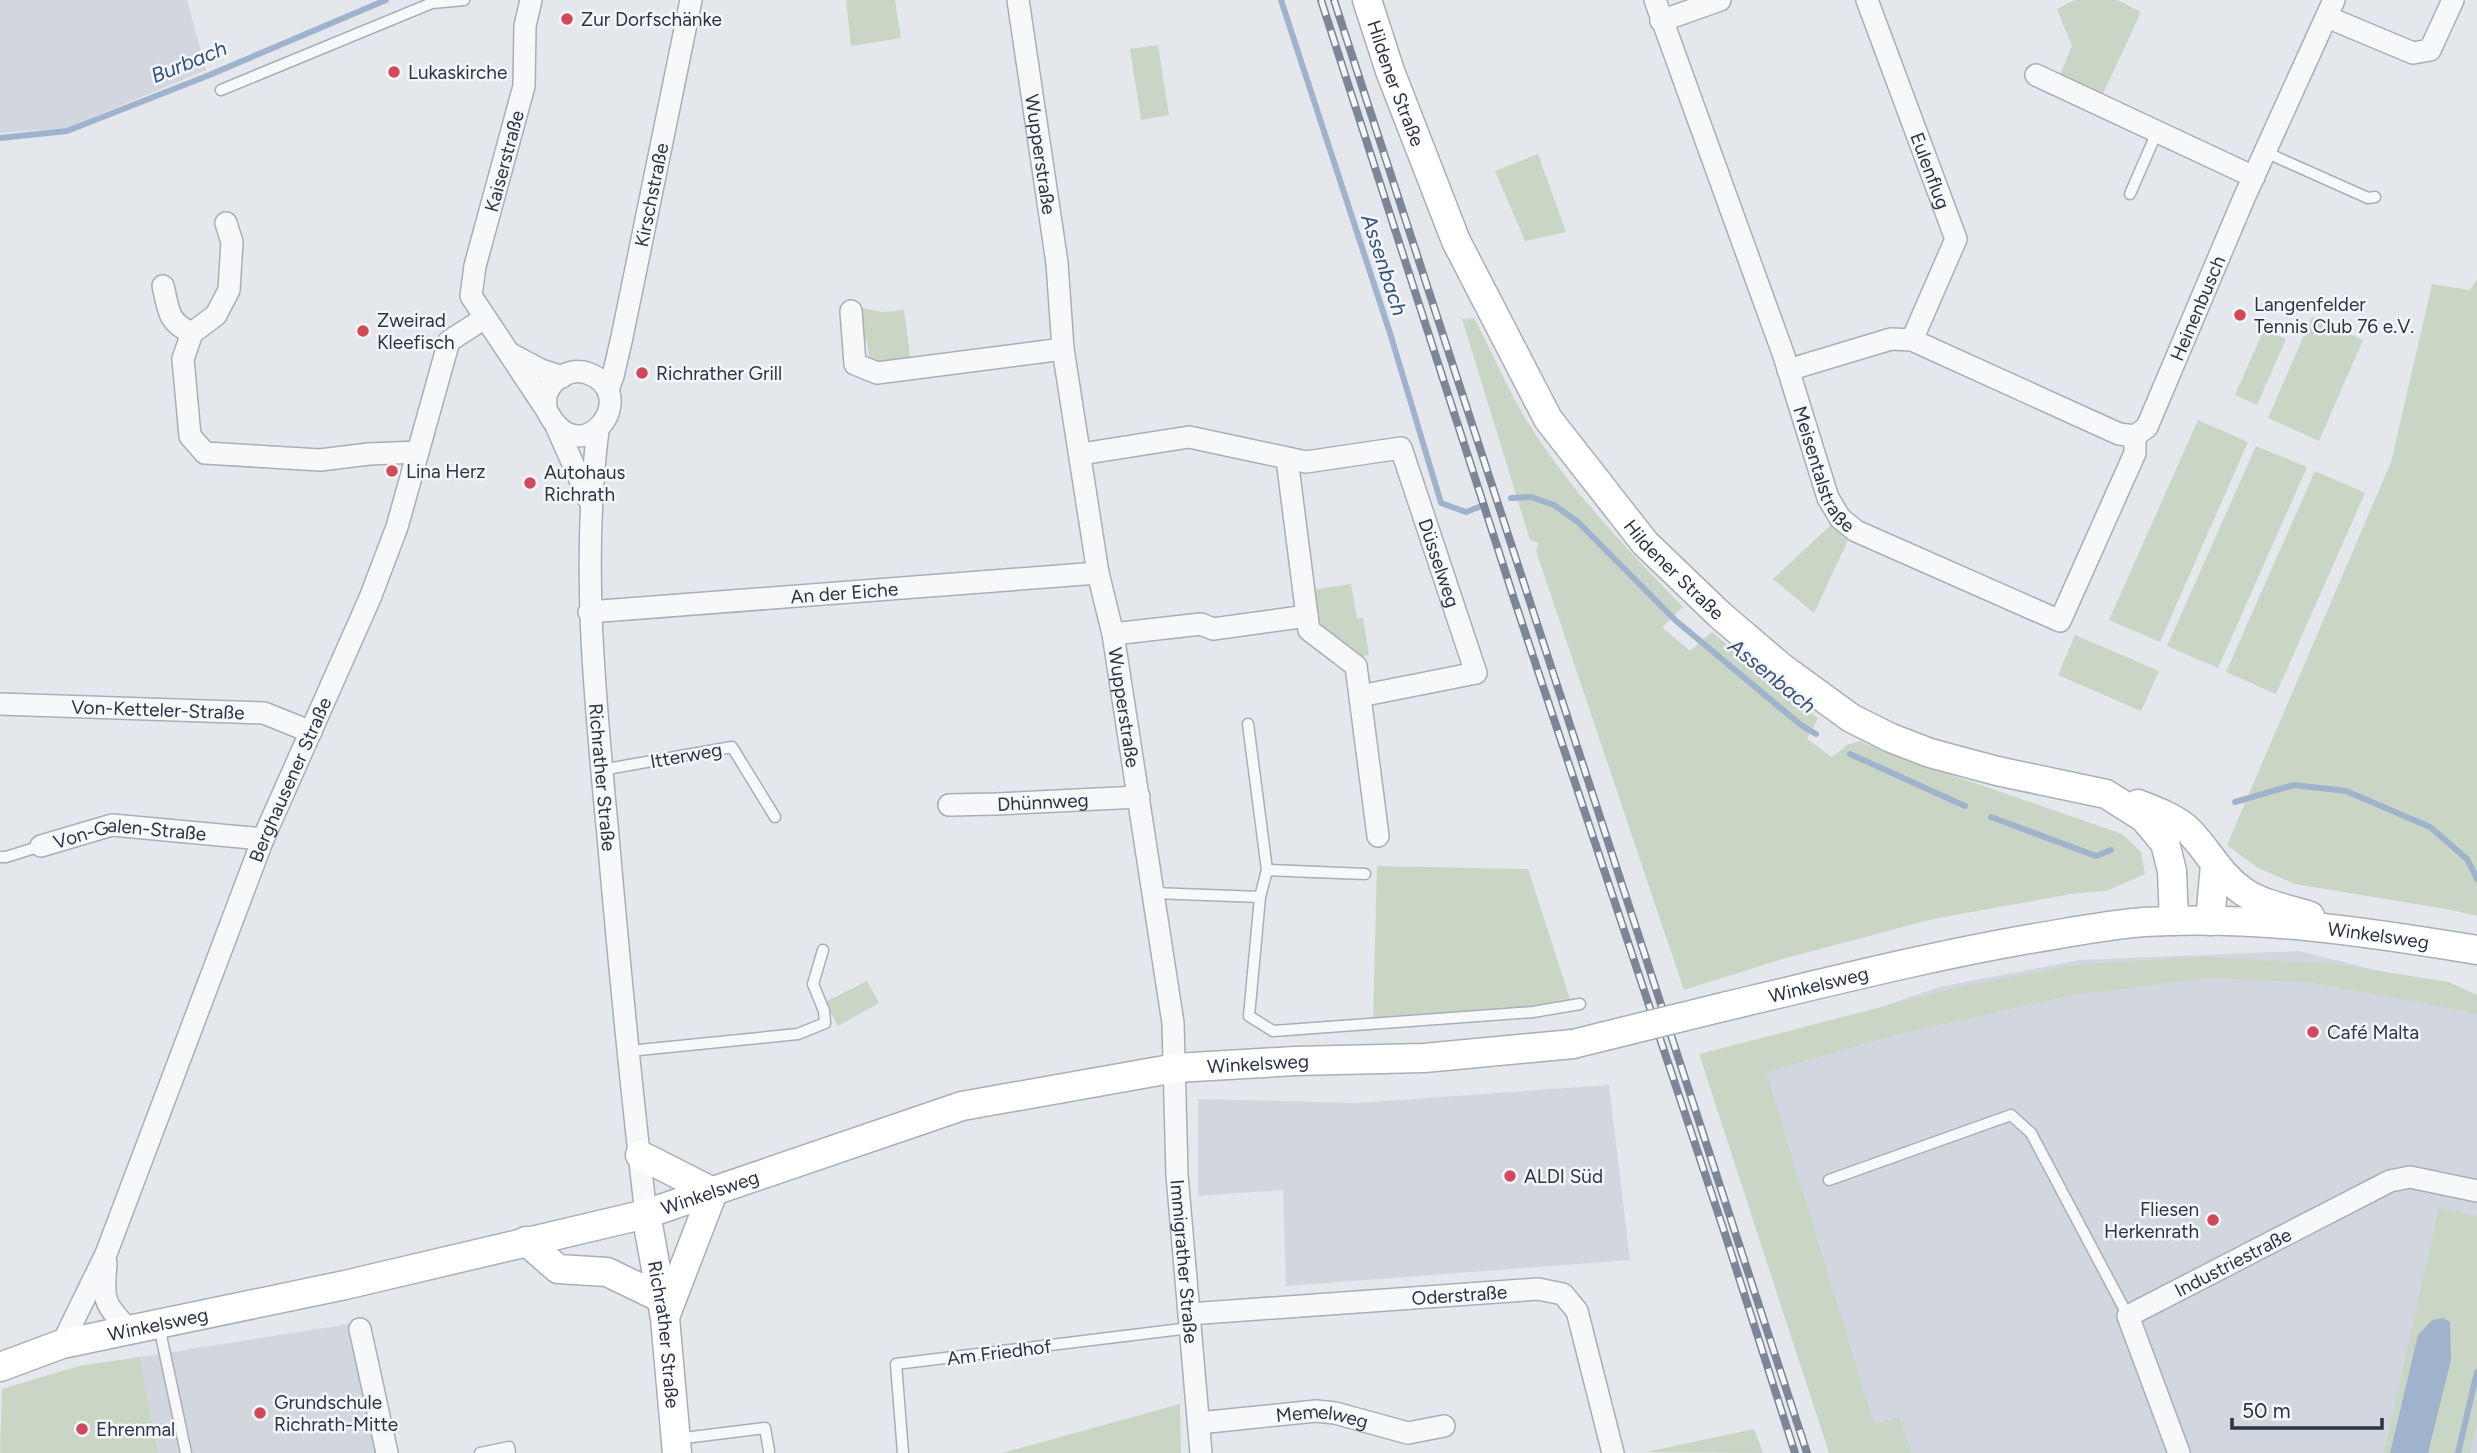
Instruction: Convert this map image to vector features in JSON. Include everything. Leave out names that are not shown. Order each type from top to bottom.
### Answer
[{"type":"main road","name":"Hildener Straße","points":[[1367,0],[1390,71],[1456,241],[1548,419],[1645,543],[1770,659],[1851,718],[1930,753],[1997,771],[2106,794],[2144,818],[2165,843],[2172,871],[2174,921]]},
{"type":"main road","points":[[2106,794],[2152,809],[2189,830],[2215,865],[2247,894],[2269,904],[2367,932]]},
{"type":"main road","points":[[2210,921],[2215,865]]},
{"type":"main road","name":"Winkelsweg","points":[[62,1344],[345,1285],[646,1214],[962,1106],[1176,1068],[1295,1061],[1424,1058],[1573,1044],[1942,954],[2095,928],[2174,921],[2210,921],[2367,932],[2477,950]]},
{"type":"main road","points":[[526,1241],[558,1269],[607,1272],[663,1308],[713,1192],[639,1155]]},
{"type":"main road","name":"Richrather Straße","points":[[646,1214],[663,1308],[677,1446]]},
{"type":"main road","points":[[0,1367],[62,1344]]},
{"type":"street","name":"Kaiserstraße","points":[[485,318],[471,296],[475,266],[524,86],[525,26],[531,0]]},
{"type":"street","name":"Kirschstraße","points":[[608,390],[622,337],[691,0]]},
{"type":"street","name":"Wupperstraße","points":[[1018,0],[1057,263],[1063,349],[1098,573],[1113,634],[1139,797],[1173,1023],[1176,1068]]},
{"type":"street","name":"Meisentalstraße","points":[[1655,0],[1788,370],[1828,498],[1840,518],[1856,531],[2060,621],[2135,453],[2135,436]]},
{"type":"street","points":[[1661,22],[1720,0]]},
{"type":"street","name":"Eulenflug","points":[[1867,0],[1956,239],[1912,340]]},
{"type":"street","name":"Heinenbusch","points":[[2135,436],[2147,427],[2254,177],[2331,8],[2413,53],[2430,50],[2453,0]]},
{"type":"street","points":[[2036,75],[2254,177]]},
{"type":"street","points":[[226,223],[232,242],[229,290],[216,315],[192,333],[183,359],[190,436],[205,453],[320,460],[418,452]]},
{"type":"street","points":[[163,286],[170,315],[178,327],[192,333]]},
{"type":"street","points":[[851,311],[855,364],[877,373],[1063,349]]},
{"type":"street","points":[[485,318],[546,409],[553,425],[567,435],[583,436],[598,430],[607,418],[611,404],[608,390],[598,378],[584,372],[569,372],[556,380],[547,393],[546,409]]},
{"type":"street","name":"Berghausener Straße","points":[[62,1344],[106,1254],[263,839],[370,598],[397,527],[449,341],[485,318]]},
{"type":"street","points":[[1788,370],[1891,339],[1912,340],[2119,434],[2135,436]]},
{"type":"street","points":[[506,351],[541,370],[562,376]]},
{"type":"street","name":"Richrather Straße","points":[[557,428],[590,502]]},
{"type":"street","name":"Richrather Straße","points":[[598,430],[590,502],[589,612],[601,770],[646,1214]]},
{"type":"street","name":"Düsselweg","points":[[1081,454],[1189,437],[1306,462],[1401,448],[1476,673],[1360,696]]},
{"type":"street","points":[[1287,459],[1309,630],[1356,666],[1378,836]]},
{"type":"street","name":"An der Eiche","points":[[589,612],[1098,573]]},
{"type":"street","points":[[1113,634],[1201,624],[1213,629],[1307,616]]},
{"type":"street","name":"Von-Ketteler-Straße","points":[[0,704],[264,713],[311,732]]},
{"type":"street","name":"Dhünnweg","points":[[949,805],[1139,797]]},
{"type":"street","name":"Von-Galen-Straße","points":[[41,846],[112,825],[263,839]]},
{"type":"street","name":"Immigrather Straße","points":[[1176,1068],[1177,1175],[1201,1453]]},
{"type":"street","name":"Industriestraße","points":[[2128,1316],[2390,1181],[2410,1177],[2477,1191]]},
{"type":"street","name":"Berghausener Straße","points":[[106,1254],[104,1294],[108,1307],[129,1330]]},
{"type":"street","name":"Oderstraße","points":[[1189,1321],[1538,1289],[1563,1294],[1577,1311],[1613,1453]]},
{"type":"street","points":[[2128,1316],[2179,1453]]},
{"type":"street","points":[[360,1328],[387,1453]]},
{"type":"street","name":"Memelweg","points":[[1199,1423],[1317,1411],[1335,1413],[1408,1433],[1444,1426]]},
{"type":"lane","points":[[221,90],[432,3],[464,0]]},
{"type":"lane","points":[[2130,194],[2157,132]]},
{"type":"lane","points":[[2265,152],[2368,198],[2375,197]]},
{"type":"lane","points":[[1248,724],[1267,870],[1260,897],[1249,1016],[1273,1031],[1520,1013],[1580,1004]]},
{"type":"lane","name":"Itterweg","points":[[601,770],[732,747],[775,817]]},
{"type":"lane","name":"Von-Galen-Straße","points":[[0,857],[6,858],[41,846]]},
{"type":"lane","points":[[1267,870],[1366,874]]},
{"type":"lane","points":[[1153,893],[1260,897]]},
{"type":"lane","points":[[629,1051],[798,1034],[825,1023],[824,1011],[813,984],[823,950]]},
{"type":"lane","points":[[1829,1180],[2011,1115],[2031,1132],[2128,1316]]},
{"type":"lane","name":"Am Friedhof","points":[[903,1453],[896,1364],[1189,1321]]},
{"type":"lane","points":[[158,1324],[186,1453]]},
{"type":"lane","points":[[677,1446],[765,1428],[769,1451]]},
{"type":"lane","points":[[480,1453],[509,1447],[510,1453]]},
{"type":"shaded area","points":[[0,0],[187,0],[206,70],[67,128],[0,133]]},
{"type":"shaded area","points":[[2299,951],[2477,995],[2477,1453],[1845,1453],[1716,1064],[1939,987],[2079,960]]},
{"type":"shaded area","points":[[1609,1085],[1630,1260],[1286,1286],[1283,1190],[1198,1196],[1198,1099],[1357,1103]]},
{"type":"shaded area","name":"Grundschule Richrath-Mitte","points":[[349,1324],[379,1453],[158,1453],[140,1357]]},
{"type":"green space","points":[[846,0],[895,0],[901,38],[851,46]]},
{"type":"green space","points":[[2075,0],[2117,0],[2141,12],[2101,98],[2059,77],[2072,46],[2057,9]]},
{"type":"green space","points":[[1158,45],[1169,115],[1141,120],[1130,49]]},
{"type":"green space","points":[[1538,154],[1566,232],[1525,241],[1495,171]]},
{"type":"green space","points":[[2477,279],[2477,916],[2295,884],[2258,868],[2227,845],[2391,462],[2432,284],[2470,290]]},
{"type":"green space","points":[[855,307],[882,312],[904,310],[911,364],[889,367],[870,361],[867,341],[860,342]]},
{"type":"green space","points":[[2312,317],[2363,340],[2319,441],[2268,418]]},
{"type":"green space","points":[[1474,318],[1517,404],[1553,459],[1615,536],[1683,607],[1662,627],[1690,651],[1712,632],[1818,718],[1807,739],[1832,757],[1847,745],[1860,741],[2122,834],[2141,852],[2145,874],[2106,891],[2071,894],[1933,919],[1782,959],[1684,990],[1536,551],[1539,543],[1530,540],[1462,319]]},
{"type":"green space","points":[[2264,329],[2286,339],[2257,405],[2235,395]]},
{"type":"green space","points":[[2198,420],[2248,442],[2160,642],[2109,620]]},
{"type":"green space","points":[[2256,446],[2307,467],[2218,668],[2167,646]]},
{"type":"green space","points":[[2315,471],[2365,493],[2276,694],[2226,672]]},
{"type":"green space","points":[[1832,524],[1849,538],[1814,613],[1773,579]]},
{"type":"green space","points":[[1351,584],[1357,619],[1363,618],[1369,655],[1360,657],[1319,627],[1312,590]]},
{"type":"green space","points":[[2075,635],[2159,671],[2141,711],[2058,675]]},
{"type":"green space","points":[[1377,866],[1528,869],[1572,1005],[1373,1024]]},
{"type":"green space","points":[[2200,957],[2334,964],[2449,982],[2477,995],[2477,1015],[2309,982],[2207,978],[2067,996],[1895,1035],[1766,1072],[1874,1424],[1899,1417],[1912,1453],[1829,1453],[1699,1054],[1959,987],[2074,965]]},
{"type":"green space","points":[[867,981],[879,1003],[838,1026],[825,1002]]},
{"type":"green space","points":[[2439,1208],[2477,1216],[2477,1422],[2470,1453],[2384,1453]]},
{"type":"green space","points":[[140,1357],[158,1453],[0,1453],[2,1389],[79,1366]]},
{"type":"green space","points":[[1180,1404],[1181,1453],[1002,1453]]},
{"type":"green space","points":[[1754,1429],[1763,1453],[1646,1452]]},
{"type":"water","points":[[2443,1318],[2450,1322],[2451,1360],[2428,1453],[2390,1453],[2418,1335],[2432,1320]]},
{"type":"waterway","name":"Burbach","points":[[0,138],[67,131],[207,76],[386,0]]},
{"type":"waterway","name":"Assenbach","points":[[1281,0],[1390,333],[1441,503],[1466,512],[1479,507]]},
{"type":"waterway","name":"Assenbach","points":[[1511,498],[1531,497],[1554,505],[1578,522],[1675,620],[1801,725],[1816,734]]},
{"type":"waterway","name":"Assenbach","points":[[1850,754],[1965,806]]},
{"type":"waterway","name":"Assenbach","points":[[2235,802],[2294,785],[2346,791],[2430,827],[2467,859],[2477,879]]},
{"type":"waterway","name":"Assenbach","points":[[1991,817],[2096,856],[2111,850]]},
{"type":"waterway","name":"Assenbach","points":[[2458,1453],[2477,1372]]},
{"type":"railway","points":[[1321,0],[1515,602],[1795,1453]]},
{"type":"railway","points":[[1334,0],[1807,1453]]},
{"type":"place","name":"Zur Dorfschänke","points":[[567,19]]},
{"type":"place","name":"Lukaskirche","points":[[394,72]]},
{"type":"place","name":"Langenfelder Tennis Club 76 e.V.","points":[[2240,315]]},
{"type":"place","name":"Zweirad Kleefisch","points":[[363,331]]},
{"type":"place","name":"Richrather Grill","points":[[642,373]]},
{"type":"place","name":"Lina Herz","points":[[392,471]]},
{"type":"place","name":"Autohaus Richrath","points":[[530,483]]},
{"type":"place","name":"Café Malta","points":[[2313,1032]]},
{"type":"place","name":"ALDI Süd","points":[[1510,1176]]},
{"type":"place","name":"Fliesen Herkenrath","points":[[2213,1220]]},
{"type":"place","name":"Grundschule Richrath-Mitte","points":[[260,1413]]},
{"type":"place","name":"Ehrenmal","points":[[82,1429]]}]
